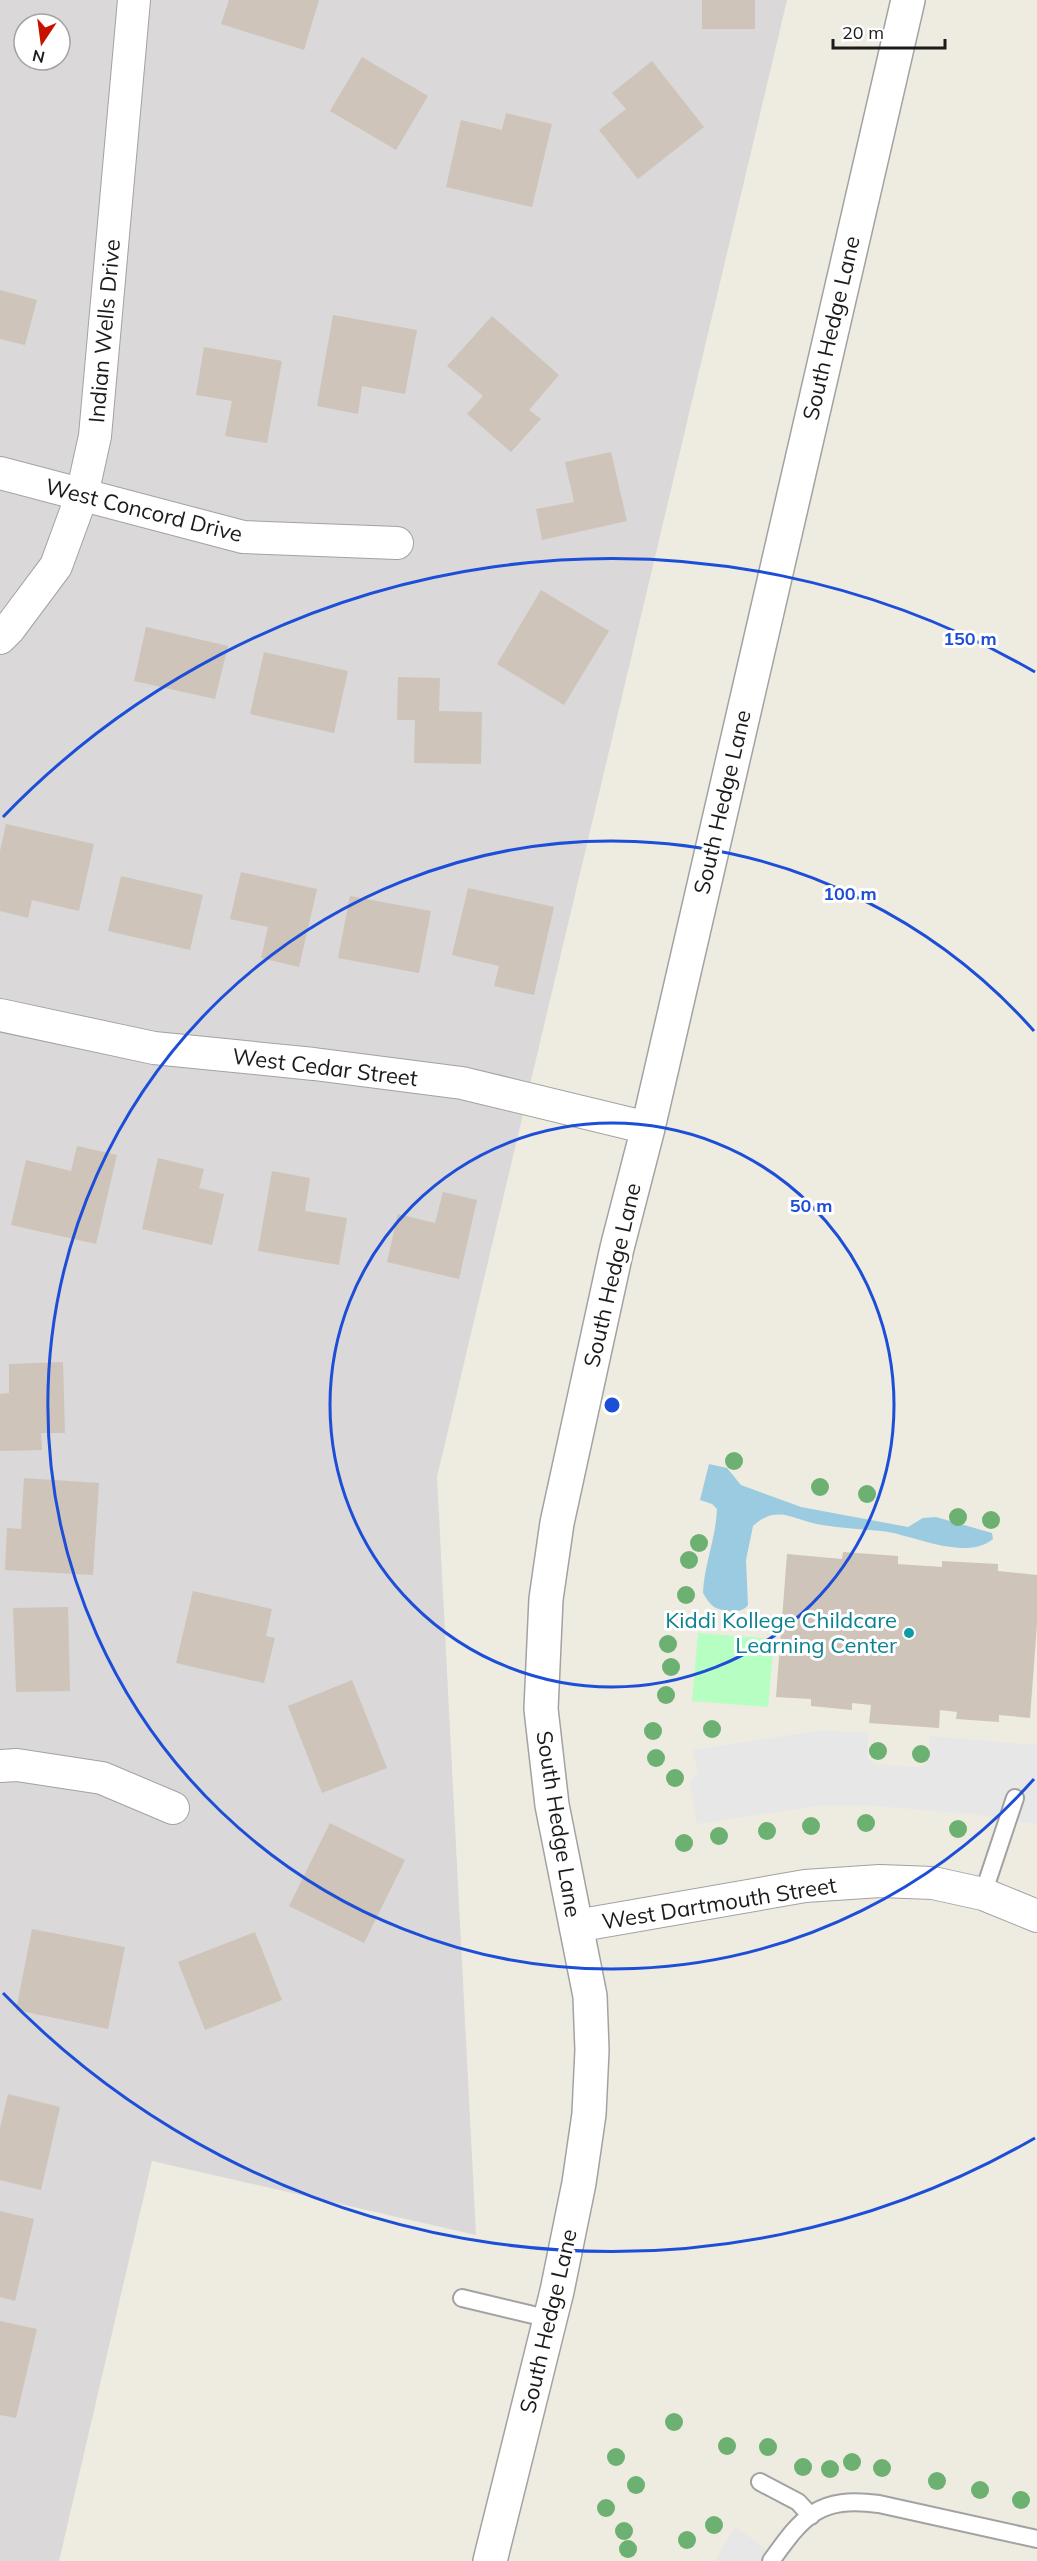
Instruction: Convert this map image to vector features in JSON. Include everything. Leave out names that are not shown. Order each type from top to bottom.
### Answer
[{"type":"street","name":"Indian Wells Drive","points":[[0,638],[9,630],[56,566],[82,495],[95,436],[134,0]]},
{"type":"street","name":"South Hedge Lane","points":[[490,2561],[550,2319],[579,2183],[589,2114],[592,2050],[590,1996],[552,1805],[541,1709],[546,1599],[562,1500],[617,1248],[648,1128],[908,0]]},
{"type":"street","name":"West Concord Drive","points":[[0,473],[243,537],[397,543]]},
{"type":"street","name":"West Cedar Street","points":[[0,1015],[154,1048],[314,1064],[462,1083],[648,1128]]},
{"type":"street","points":[[0,1766],[17,1765],[102,1778],[173,1808]]},
{"type":"street","name":"West Dartmouth Street","points":[[576,1926],[805,1886],[880,1881],[933,1883],[983,1894],[1037,1916]]},
{"type":"lane","points":[[983,1894],[1015,1798]]},
{"type":"lane","points":[[462,2298],[550,2319]]},
{"type":"lane","points":[[760,2482],[798,2502],[811,2516]]},
{"type":"lane","points":[[771,2561],[794,2529],[825,2505],[853,2500],[1037,2539]]},
{"type":"shaded area","points":[[0,0],[787,0],[437,1477],[476,2235],[152,2161],[59,2561],[0,2561]]},
{"type":"shaded area","points":[[817,1731],[869,1732],[867,1754],[870,1761],[877,1764],[918,1767],[926,1764],[928,1760],[930,1736],[1037,1745],[1037,1824],[972,1814],[876,1806],[825,1805],[697,1824],[690,1783],[698,1773],[693,1750]]},
{"type":"shaded area","points":[[735,2527],[754,2540],[781,2561],[715,2561]]},
{"type":"green space","points":[[698,1633],[774,1639],[768,1707],[692,1701]]},
{"type":"water","points":[[709,1464],[727,1468],[741,1485],[801,1507],[908,1527],[923,1518],[936,1517],[992,1533],[993,1539],[968,1548],[953,1547],[894,1533],[822,1525],[786,1515],[770,1516],[753,1526],[746,1560],[748,1605],[738,1611],[716,1608],[703,1593],[717,1509],[712,1504],[700,1500]]},
{"type":"building","points":[[229,0],[319,0],[304,50],[221,24]]},
{"type":"building","points":[[702,0],[755,0],[755,29],[702,29]]},
{"type":"building","points":[[362,57],[428,96],[396,150],[330,111]]},
{"type":"building","points":[[652,61],[704,127],[638,179],[599,130],[626,109],[612,93]]},
{"type":"building","points":[[506,113],[552,124],[532,207],[446,187],[461,120],[502,130]]},
{"type":"building","points":[[0,290],[37,300],[25,345],[0,339]]},
{"type":"building","points":[[333,315],[417,330],[405,394],[362,386],[358,414],[317,406]]},
{"type":"building","points":[[492,316],[559,375],[529,410],[541,419],[511,452],[467,414],[483,396],[447,366]]},
{"type":"building","points":[[204,347],[282,361],[267,443],[225,436],[232,401],[196,395]]},
{"type":"building","points":[[611,452],[627,521],[542,540],[536,509],[574,502],[565,462]]},
{"type":"building","points":[[541,590],[609,631],[564,705],[497,664]]},
{"type":"building","points":[[146,627],[228,646],[215,699],[134,681]]},
{"type":"building","points":[[264,652],[348,671],[334,733],[250,714]]},
{"type":"building","points":[[398,677],[440,678],[439,711],[482,712],[481,764],[414,763],[415,720],[397,720]]},
{"type":"building","points":[[6,824],[94,844],[79,911],[32,900],[28,918],[0,911],[0,851]]},
{"type":"building","points":[[241,872],[317,889],[299,967],[261,958],[268,927],[230,919]]},
{"type":"building","points":[[121,876],[203,895],[190,950],[108,931]]},
{"type":"building","points":[[468,888],[554,907],[534,995],[494,986],[499,966],[452,955]]},
{"type":"building","points":[[350,896],[431,911],[419,973],[338,958]]},
{"type":"building","points":[[77,1146],[117,1155],[96,1244],[11,1225],[26,1160],[71,1171]]},
{"type":"building","points":[[158,1158],[204,1169],[199,1188],[224,1194],[212,1245],[142,1229]]},
{"type":"building","points":[[272,1171],[310,1178],[305,1211],[347,1218],[339,1265],[258,1251]]},
{"type":"building","points":[[443,1192],[477,1200],[459,1279],[387,1262],[398,1214],[435,1223]]},
{"type":"building","points":[[63,1362],[65,1433],[41,1433],[42,1450],[0,1451],[0,1394],[9,1393],[9,1364]]},
{"type":"building","points":[[24,1478],[99,1483],[93,1575],[5,1570],[7,1528],[21,1529]]},
{"type":"building","name":"Kiddi Kollege Childcare Learning Center","points":[[843,1552],[898,1556],[898,1564],[942,1567],[942,1561],[998,1564],[998,1571],[1037,1575],[1037,1624],[1030,1718],[999,1715],[999,1722],[956,1719],[957,1712],[940,1710],[939,1728],[869,1723],[871,1705],[852,1703],[852,1710],[811,1706],[811,1699],[776,1697],[787,1554],[842,1559]]},
{"type":"building","points":[[193,1591],[272,1609],[266,1636],[275,1638],[264,1683],[176,1663]]},
{"type":"building","points":[[68,1607],[70,1691],[16,1692],[13,1608]]},
{"type":"building","points":[[352,1680],[387,1768],[322,1793],[288,1706]]},
{"type":"building","points":[[330,1823],[405,1860],[364,1943],[289,1906]]},
{"type":"building","points":[[32,1929],[125,1947],[108,2029],[16,2010]]},
{"type":"building","points":[[255,1932],[282,2000],[205,2030],[178,1962]]},
{"type":"building","points":[[8,2094],[60,2107],[41,2190],[0,2180],[0,2128]]},
{"type":"building","points":[[0,2211],[34,2219],[15,2301],[0,2297]]},
{"type":"building","points":[[0,2321],[37,2329],[16,2418],[0,2415]]},
{"type":"place","name":"Kiddi Kollege Childcare Learning Center","points":[[909,1633]]}]
